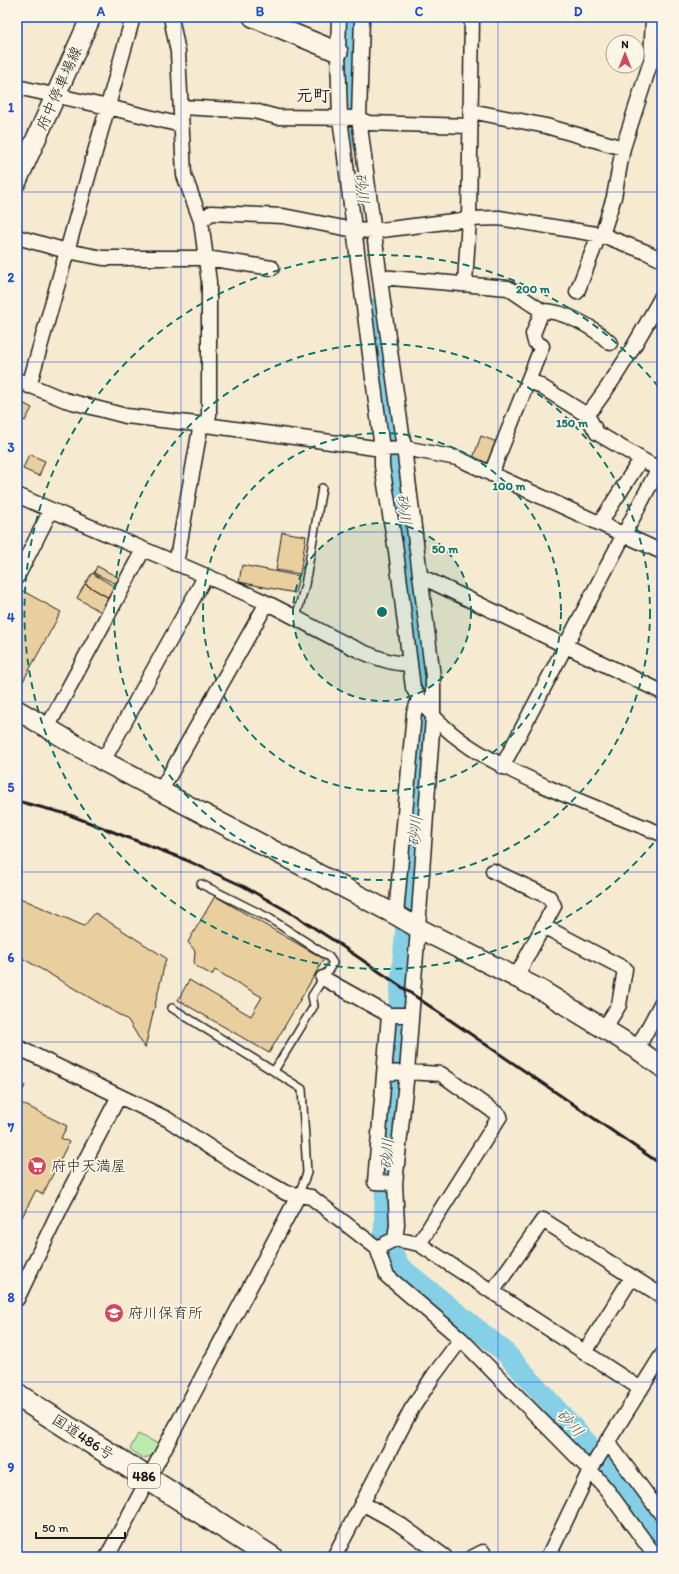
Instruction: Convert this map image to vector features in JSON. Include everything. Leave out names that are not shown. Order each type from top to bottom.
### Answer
[{"type":"highway","name":"国道486号","points":[[17,1395],[271,1557]]},
{"type":"street","name":"府中停車場線","points":[[17,181],[91,17]]},
{"type":"street","points":[[133,17],[67,251],[23,383],[65,400],[126,416],[206,425],[382,449],[404,448],[457,458],[662,552]]},
{"type":"street","points":[[171,17],[178,52],[184,175],[201,221],[210,282],[208,415],[206,425],[200,429],[176,564]]},
{"type":"street","points":[[253,17],[338,52]]},
{"type":"street","points":[[339,17],[338,52],[340,118],[382,449],[382,466],[396,551],[413,688],[419,699],[433,717],[479,753],[502,766],[579,801],[662,834]]},
{"type":"street","points":[[362,17],[359,118],[404,448],[433,677],[433,717],[418,928],[407,1072],[396,1183],[397,1225],[395,1239]]},
{"type":"street","points":[[465,283],[469,219],[472,17]]},
{"type":"street","points":[[577,292],[597,240],[602,235],[614,197],[623,148],[651,61],[653,17]]},
{"type":"street","points":[[17,87],[181,125]]},
{"type":"street","points":[[181,107],[254,111],[277,117],[359,118],[368,123],[470,126]]},
{"type":"street","points":[[471,111],[546,126],[623,148]]},
{"type":"street","points":[[201,221],[212,213],[283,216],[354,230],[374,231],[469,219],[499,218],[602,235],[646,252],[662,260]]},
{"type":"street","points":[[17,237],[67,251],[103,258],[206,258],[272,268]]},
{"type":"street","points":[[380,277],[465,283],[508,288],[542,311],[552,311],[576,320],[601,334],[610,343]]},
{"type":"street","points":[[587,415],[606,392],[639,338],[662,296]]},
{"type":"street","points":[[491,474],[542,346],[535,342],[533,334],[542,311]]},
{"type":"street","points":[[502,766],[660,465],[641,459],[597,433],[587,415],[528,380]]},
{"type":"street","points":[[600,524],[641,459]]},
{"type":"street","points":[[17,495],[267,603],[364,653],[402,665],[410,663]]},
{"type":"street","points":[[17,577],[50,510]]},
{"type":"street","points":[[47,728],[143,550]]},
{"type":"street","points":[[420,576],[662,692]]},
{"type":"street","points":[[103,761],[205,577]]},
{"type":"street","points":[[160,792],[267,603]]},
{"type":"street","points":[[396,915],[414,713],[419,699]]},
{"type":"street","points":[[17,710],[103,761],[160,792],[396,915],[418,928],[541,990],[638,1049],[662,1067]]},
{"type":"street","points":[[493,871],[549,897],[554,906],[516,978]]},
{"type":"street","points":[[543,926],[624,969],[619,1005],[604,1029]]},
{"type":"street","points":[[323,978],[389,1015],[411,1015]]},
{"type":"street","points":[[638,1049],[662,1002]]},
{"type":"street","points":[[389,1015],[375,1182],[396,1183]]},
{"type":"street","points":[[17,1047],[167,1119],[235,1164],[286,1193],[311,1197],[377,1248],[387,1276],[462,1339],[590,1470],[607,1490],[656,1557]]},
{"type":"street","points":[[384,1073],[407,1072],[441,1074],[500,1116],[419,1244]]},
{"type":"street","points":[[17,1299],[61,1207],[119,1096]]},
{"type":"street","points":[[107,1557],[298,1196]]},
{"type":"street","points":[[492,1292],[543,1220],[662,1296]]},
{"type":"street","points":[[377,1248],[395,1239],[419,1244],[641,1388]]},
{"type":"street","points":[[585,1352],[632,1277]]},
{"type":"street","points":[[334,1557],[411,1410],[434,1375],[462,1339]]},
{"type":"street","points":[[548,1557],[590,1470],[607,1441],[661,1359]]},
{"type":"street","points":[[607,1441],[662,1515]]},
{"type":"street","points":[[362,1503],[398,1523],[444,1557]]},
{"type":"lane","points":[[296,618],[305,585],[322,488]]},
{"type":"lane","points":[[201,884],[269,918],[329,957],[332,963],[312,996],[314,1006],[274,1071]]},
{"type":"lane","points":[[172,1008],[302,1089],[307,1173],[298,1196]]},
{"type":"green space","points":[[138,1434],[159,1444],[153,1456],[142,1458],[130,1449]]},
{"type":"green space","points":[[600,1465],[662,1553],[662,1557],[597,1471]]},
{"type":"building","points":[[19,401],[32,408],[25,421],[17,417],[17,404]]},
{"type":"building","points":[[481,436],[497,442],[489,464],[473,458]]},
{"type":"building","points":[[29,454],[45,461],[39,476],[23,469]]},
{"type":"building","points":[[282,532],[306,536],[300,574],[276,570]]},
{"type":"building","points":[[242,565],[299,576],[295,593],[239,582]]},
{"type":"building","points":[[97,566],[121,579],[118,585],[94,573]]},
{"type":"building","points":[[92,573],[115,587],[109,598],[85,584]]},
{"type":"building","points":[[85,584],[109,598],[101,612],[77,598]]},
{"type":"building","points":[[21,590],[61,612],[22,683],[17,680],[17,597]]},
{"type":"building","points":[[215,896],[324,959],[269,1053],[178,1000],[189,980],[251,1016],[262,997],[215,970],[212,975],[194,965],[195,951],[188,942]]},
{"type":"building","points":[[20,898],[84,926],[95,913],[166,958],[145,1048],[128,1020],[17,955],[17,903]]},
{"type":"building","points":[[17,1082],[25,1086],[17,1101]]},
{"type":"building","name":"府中天満屋","points":[[17,1101],[67,1126],[61,1138],[69,1142],[43,1194],[36,1190],[17,1227]]},
{"type":"waterway","name":"砂川","points":[[352,17],[351,104],[356,138]]},
{"type":"waterway","name":"砂川","points":[[377,308],[425,674],[424,725],[387,1139],[384,1237],[400,1267],[504,1351],[596,1453],[616,1472],[662,1538]]},
{"type":"railway","points":[[17,801],[67,814],[186,860],[243,886],[291,913],[333,940],[662,1165]]},
{"type":"place","name":"府中天満屋","points":[[37,1166]]},
{"type":"place","name":"府川保育所","points":[[114,1313]]},
{"type":"district","name":"元町","points":[[313,95]]}]
